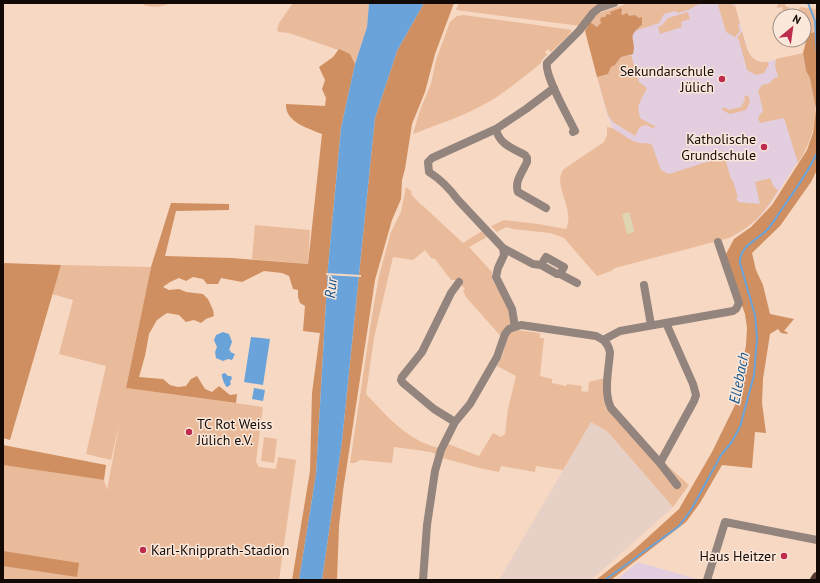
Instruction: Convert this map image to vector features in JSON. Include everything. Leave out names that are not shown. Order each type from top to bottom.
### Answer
[{"type":"main road","points":[[815,580],[817,576]]},
{"type":"street","points":[[573,132],[575,131],[546,70],[547,63],[579,30],[593,12],[599,8],[614,3]]},
{"type":"street","points":[[554,88],[526,110],[496,129],[432,158],[428,162],[428,167],[430,172],[453,193],[503,248],[533,264],[541,265],[577,283]]},
{"type":"street","points":[[496,129],[497,137],[501,141],[528,158],[528,162],[517,182],[516,187],[518,192],[546,208]]},
{"type":"street","points":[[604,340],[620,332],[650,325],[733,311],[736,309],[739,303],[718,242]]},
{"type":"street","points":[[503,248],[504,255],[496,277],[512,309],[515,326]]},
{"type":"street","points":[[455,422],[434,409],[401,380],[422,352],[451,293],[459,282]]},
{"type":"street","points":[[644,285],[650,325]]},
{"type":"street","points":[[660,462],[694,401],[696,394],[666,323]]},
{"type":"street","points":[[423,580],[427,525],[435,471],[441,450],[455,422],[470,404],[497,357],[505,334],[509,329],[515,326],[521,325],[596,336],[604,340],[610,352],[608,386],[609,403],[611,408],[660,462],[677,485]]},
{"type":"street","points":[[707,580],[725,522],[817,540]]},
{"type":"shaded area","points":[[141,3],[170,3],[164,6],[156,7]]},
{"type":"shaded area","points":[[293,3],[369,3],[367,27],[355,64],[350,54],[289,33],[279,32],[277,30],[279,23]]},
{"type":"shaded area","points":[[424,3],[454,3],[435,54],[425,92],[412,124],[402,180],[401,199],[392,220],[375,280],[343,491],[339,526],[337,580],[322,580],[342,441],[375,118],[397,51]]},
{"type":"shaded area","points":[[459,3],[602,3],[581,26],[456,10]]},
{"type":"shaded area","points":[[629,3],[734,3],[749,54],[754,60],[767,62],[803,53],[813,102],[804,152],[769,206],[758,219],[742,231],[730,237],[633,232],[586,245],[596,159],[614,131],[607,114],[597,77],[588,28],[593,19]]},
{"type":"shaded area","points":[[629,3],[701,3],[688,10],[678,13],[675,11],[664,14],[659,23],[635,31],[642,25],[639,18],[620,14],[621,12],[611,15],[597,27],[590,22],[599,13]]},
{"type":"shaded area","points":[[720,3],[732,3],[733,6],[735,5],[740,24],[738,25],[740,31],[735,37],[726,32],[718,5]]},
{"type":"shaded area","points":[[778,3],[785,3],[786,7],[789,7],[789,8],[777,8]]},
{"type":"shaded area","points":[[621,8],[621,14],[623,15],[627,13],[629,16],[635,15],[639,18],[642,17],[642,25],[637,29],[633,36],[633,54],[621,57],[615,65],[611,67],[608,74],[597,77],[585,31],[590,22],[597,27],[601,23],[600,19],[602,17],[605,17],[607,14],[611,15],[610,12]]},
{"type":"shaded area","points":[[812,8],[817,9],[817,35],[815,32],[812,33]]},
{"type":"shaded area","points":[[688,12],[690,19],[681,22],[682,27],[660,34],[658,27],[668,18]]},
{"type":"shaded area","points":[[464,15],[572,30],[568,36],[551,52],[548,49],[545,52],[547,55],[541,63],[492,100],[463,115],[413,134],[420,110],[431,84],[436,60],[450,22],[457,16]]},
{"type":"shaded area","points":[[742,31],[752,57],[756,60],[767,62],[769,64],[764,73],[756,75],[747,70],[739,40],[737,38]]},
{"type":"shaded area","points":[[815,32],[817,35],[817,170],[811,182],[780,226],[752,253],[756,270],[763,285],[770,314],[794,319],[784,331],[788,334],[781,333],[778,329],[770,334],[763,379],[762,403],[766,433],[755,432],[752,468],[722,465],[700,503],[686,522],[611,580],[596,580],[635,549],[679,509],[712,452],[736,403],[746,345],[747,328],[745,314],[725,256],[734,239],[751,227],[772,205],[807,150],[813,133],[816,109],[803,53],[804,48],[812,48],[812,33]]},
{"type":"shaded area","points":[[339,49],[350,54],[355,64],[341,128],[328,267],[316,474],[299,580],[292,580],[310,471],[312,393],[320,333],[303,331],[305,306],[300,303],[298,290],[293,289],[289,276],[282,273],[264,271],[242,282],[221,278],[218,284],[207,284],[203,279],[193,277],[186,281],[179,278],[163,287],[169,290],[179,289],[186,292],[203,294],[208,299],[214,316],[201,323],[194,320],[186,322],[179,315],[167,313],[157,320],[149,334],[139,377],[163,379],[170,385],[178,387],[186,386],[191,379],[197,376],[205,389],[212,392],[219,386],[230,395],[237,394],[236,403],[126,388],[151,267],[171,203],[229,204],[229,210],[176,211],[165,256],[232,258],[308,264],[322,134],[304,127],[293,120],[289,115],[286,104],[325,106],[326,98],[322,89],[325,80],[319,67],[333,57]]},
{"type":"shaded area","points":[[803,53],[805,69],[811,79],[814,90],[815,112],[812,133],[804,153],[798,163],[784,118],[760,123],[758,118],[763,110],[758,91],[762,85],[770,83],[773,79],[778,77],[775,65],[776,59]]},
{"type":"shaded area","points":[[631,55],[639,82],[647,88],[638,106],[640,118],[656,127],[652,128],[646,125],[640,127],[635,136],[613,122],[608,115],[597,77],[608,74],[611,67],[615,65],[621,57]]},
{"type":"shaded area","points":[[748,95],[750,102],[746,110],[730,114],[722,110],[724,107],[729,110],[741,107],[745,100],[744,97]]},
{"type":"shaded area","points":[[607,127],[615,129],[632,141],[652,145],[661,170],[669,174],[713,160],[714,162],[720,152],[723,151],[738,197],[736,198],[738,202],[760,204],[755,182],[770,178],[774,187],[778,190],[768,206],[752,224],[729,238],[615,268],[597,276],[564,238],[550,233],[506,227],[497,232],[491,226],[504,220],[566,229],[568,213],[560,182],[561,175],[564,169],[604,142],[607,135]],"holes":[[[629,212],[634,231],[627,234]]]},
{"type":"shaded area","points":[[406,187],[412,192],[411,194],[421,205],[463,243],[482,231],[487,237],[469,247],[492,272],[492,279],[507,305],[510,321],[517,330],[540,333],[540,338],[544,338],[540,376],[552,379],[552,383],[566,386],[567,384],[582,386],[581,391],[588,392],[589,382],[605,378],[605,397],[680,485],[668,466],[689,485],[673,507],[607,431],[591,422],[563,470],[536,466],[535,472],[501,466],[499,472],[443,458],[431,452],[394,447],[392,463],[360,460],[355,463],[350,463],[379,276],[391,232],[401,212]],"holes":[[[425,250],[431,258],[435,259],[451,280],[457,280],[465,289],[463,291],[466,297],[506,342],[503,354],[497,366],[516,376],[508,409],[505,434],[501,437],[493,433],[479,456],[448,444],[445,449],[421,442],[401,429],[366,394],[374,338],[393,257],[413,260]]]},
{"type":"shaded area","points":[[255,225],[310,230],[308,264],[252,259]]},
{"type":"shaded area","points":[[3,263],[61,265],[10,440],[3,438]]},
{"type":"shaded area","points":[[61,265],[151,267],[126,388],[263,407],[256,462],[259,467],[276,469],[278,457],[296,460],[279,580],[3,580],[3,465],[104,480],[107,490],[120,420],[111,460],[86,454],[106,366],[59,354],[73,300],[52,294]]},
{"type":"shaded area","points":[[591,422],[607,431],[673,507],[591,580],[499,580]]},
{"type":"shaded area","points":[[264,437],[277,439],[274,463],[261,461]]},
{"type":"shaded area","points":[[3,445],[106,465],[104,480],[3,465]]},
{"type":"shaded area","points":[[3,551],[79,563],[77,577],[3,566]]},
{"type":"shaded area","points":[[638,562],[700,580],[616,580]]},
{"type":"sand","points":[[629,212],[634,232],[627,234],[622,214]]},
{"type":"water","name":"Rur","points":[[369,3],[424,3],[397,51],[375,118],[342,441],[322,580],[299,580],[316,474],[328,267],[341,128],[355,64],[367,27]]},
{"type":"water","points":[[223,332],[229,334],[232,342],[229,350],[235,354],[232,360],[228,359],[223,361],[216,358],[215,352],[217,347],[214,340],[216,335]]},
{"type":"water","points":[[251,337],[270,339],[263,385],[244,382]]},
{"type":"water","points":[[225,373],[232,378],[230,382],[231,384],[227,387],[222,377],[222,374]]},
{"type":"water","points":[[254,388],[265,390],[263,401],[252,399]]},
{"type":"pier","points":[[326,273],[361,275],[361,277],[326,275]]},
{"type":"waterway","name":"Ellebach","points":[[808,3],[815,21],[817,54]]},
{"type":"waterway","name":"Ellebach","points":[[605,580],[679,526],[691,510],[721,455],[731,443],[740,427],[754,375],[757,338],[755,315],[740,263],[740,257],[745,248],[771,225],[802,180],[817,153]]},
{"type":"place","name":"Sekundarschule Jülich","points":[[722,79]]},
{"type":"place","name":"Katholische Grundschule","points":[[764,147]]},
{"type":"place","name":"TC Rot Weiss Jülich e.V.","points":[[189,432]]},
{"type":"place","name":"Karl-Knipprath-Stadion","points":[[143,550]]},
{"type":"place","name":"Haus Heitzer","points":[[784,556]]}]
